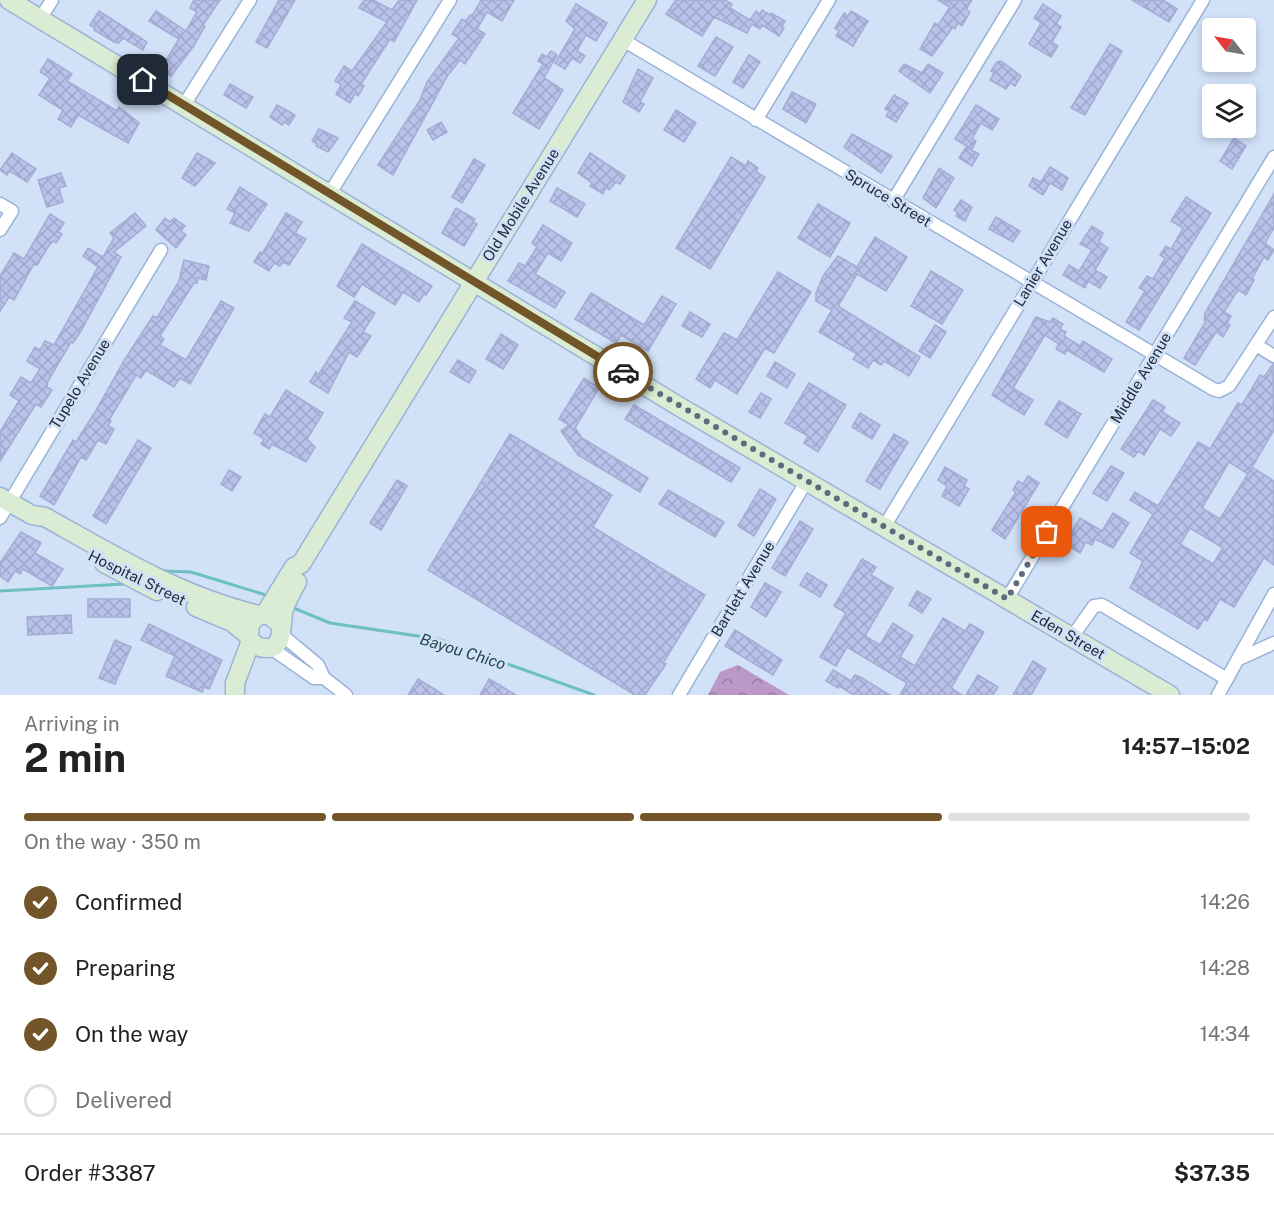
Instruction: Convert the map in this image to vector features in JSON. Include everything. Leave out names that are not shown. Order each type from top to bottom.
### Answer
[{"type":"street","name":"Eden Street","points":[[9,0],[806,482],[1170,695]]},
{"type":"street","points":[[40,19],[52,0]]},
{"type":"street","points":[[184,105],[250,0]]},
{"type":"street","points":[[330,193],[450,0]]},
{"type":"street","name":"Old Mobile Avenue","points":[[266,639],[250,623],[262,614],[294,567],[301,564],[647,0]]},
{"type":"street","points":[[756,120],[829,0]]},
{"type":"street","points":[[893,201],[1015,0]]},
{"type":"street","name":"Lanier Avenue","points":[[884,527],[1203,0]]},
{"type":"street","name":"Spruce Street","points":[[623,40],[1154,356],[1219,391],[1229,386],[1256,345]]},
{"type":"street","name":"Middle Avenue","points":[[1007,599],[1274,157]]},
{"type":"street","points":[[0,204],[12,211],[0,230]]},
{"type":"street","name":"Tupelo Avenue","points":[[0,519],[5,499],[161,250]]},
{"type":"street","points":[[1274,317],[1256,345],[1274,356]]},
{"type":"street","name":"Bartlett Avenue","points":[[679,695],[806,482]]},
{"type":"street","name":"Hospital Street","points":[[5,499],[32,515],[45,517],[159,578],[221,604],[262,614]]},
{"type":"street","name":"Hospital Street","points":[[32,515],[38,526],[130,578],[266,639],[314,678],[324,678],[346,695]]},
{"type":"street","name":"Old Mobile Avenue","points":[[236,695],[242,693],[266,639],[302,571],[301,564]]},
{"type":"street","points":[[1218,695],[1241,658],[1274,594]]},
{"type":"street","points":[[1072,638],[1094,606],[1102,605],[1227,680]]},
{"type":"street","points":[[262,614],[275,617],[266,639]]},
{"type":"street","points":[[1241,658],[1274,643]]},
{"type":"green space","points":[[738,665],[789,695],[708,695],[720,672]]},
{"type":"building","points":[[194,0],[220,0],[203,25],[205,26],[193,47],[171,76],[160,70],[179,39],[149,21],[156,11],[186,31],[197,12],[190,8]]},
{"type":"building","points":[[279,0],[295,0],[267,48],[256,42]]},
{"type":"building","points":[[364,0],[373,0],[392,10],[399,0],[417,0],[394,42],[390,39],[361,84],[364,86],[358,96],[355,94],[350,103],[336,94],[341,85],[335,81],[344,66],[352,71],[387,22],[359,8]]},
{"type":"building","points":[[481,0],[514,0],[502,21],[487,12],[477,29],[485,34],[465,64],[460,60],[448,75],[393,175],[378,165],[420,100],[427,82],[459,38],[452,34],[462,19],[466,21],[470,15],[472,16]]},
{"type":"building","points":[[676,0],[725,0],[732,4],[730,8],[750,20],[756,11],[760,14],[762,10],[770,15],[771,13],[785,21],[782,27],[784,28],[779,36],[762,25],[760,29],[752,24],[747,33],[714,17],[702,36],[666,14]]},
{"type":"building","points":[[938,0],[972,0],[966,9],[970,12],[962,26],[958,23],[955,29],[953,27],[932,56],[920,49],[935,23],[938,25],[950,7]]},
{"type":"building","points":[[1132,0],[1163,0],[1177,9],[1169,22]]},
{"type":"building","points":[[576,4],[607,23],[596,41],[586,35],[577,51],[585,56],[580,63],[572,58],[565,69],[555,63],[575,29],[566,21]]},
{"type":"building","points":[[1043,4],[1061,16],[1056,24],[1061,27],[1052,42],[1058,46],[1051,57],[1029,44],[1041,23],[1034,18]]},
{"type":"building","points":[[99,11],[147,42],[143,50],[123,38],[119,43],[114,42],[94,30],[95,28],[90,25]]},
{"type":"building","points":[[851,11],[868,21],[853,46],[836,36],[839,31],[835,28],[844,13],[848,16]]},
{"type":"building","points":[[716,37],[733,47],[715,76],[698,66]]},
{"type":"building","points":[[1110,44],[1122,51],[1085,115],[1071,108]]},
{"type":"building","points":[[551,51],[557,55],[544,78],[563,90],[539,129],[513,113],[543,64],[538,61],[542,54],[547,57]]},
{"type":"building","points":[[749,55],[760,62],[743,88],[733,82]]},
{"type":"building","points":[[48,59],[72,74],[67,81],[117,111],[119,107],[139,123],[128,143],[78,115],[71,127],[58,119],[63,110],[39,95],[50,78],[40,72]]},
{"type":"building","points":[[1001,61],[1021,76],[1015,86],[1010,83],[1006,89],[990,80],[994,73],[991,71],[997,62]]},
{"type":"building","points":[[904,64],[922,73],[928,64],[943,73],[930,93],[899,71]]},
{"type":"building","points":[[638,69],[653,78],[640,102],[644,104],[639,112],[623,102]]},
{"type":"building","points":[[230,84],[253,97],[246,108],[224,95]]},
{"type":"building","points":[[792,92],[816,104],[806,123],[783,109]]},
{"type":"building","points":[[894,95],[908,103],[896,122],[886,116],[889,111],[885,109]]},
{"type":"building","points":[[277,105],[295,115],[289,125],[284,122],[282,125],[270,117]]},
{"type":"building","points":[[976,105],[999,119],[992,130],[981,123],[972,139],[976,141],[972,149],[955,139]]},
{"type":"building","points":[[676,110],[696,123],[684,142],[664,130]]},
{"type":"building","points":[[441,122],[447,132],[433,140],[427,130]]},
{"type":"building","points":[[319,129],[338,138],[328,152],[316,146],[317,144],[312,141]]},
{"type":"building","points":[[852,134],[892,156],[881,173],[844,147]]},
{"type":"building","points":[[1234,138],[1246,146],[1232,169],[1220,161]]},
{"type":"building","points":[[966,147],[979,154],[972,166],[959,158]]},
{"type":"building","points":[[12,153],[36,169],[27,182],[10,171],[7,175],[0,170]]},
{"type":"building","points":[[197,153],[215,163],[195,186],[182,178]]},
{"type":"building","points":[[590,153],[625,176],[620,184],[616,182],[609,190],[606,187],[603,194],[590,186],[592,183],[578,173]]},
{"type":"building","points":[[731,157],[746,166],[748,161],[758,168],[756,172],[765,177],[710,269],[676,248]]},
{"type":"building","points":[[474,159],[485,165],[462,203],[452,197]]},
{"type":"building","points":[[1050,167],[1068,178],[1062,190],[1050,183],[1043,195],[1029,186],[1033,178],[1041,182]]},
{"type":"building","points":[[939,168],[954,178],[936,208],[923,198]]},
{"type":"building","points":[[61,173],[66,186],[59,188],[63,202],[47,207],[38,180]]},
{"type":"building","points":[[240,187],[267,204],[249,231],[230,223],[235,213],[227,209]]},
{"type":"building","points":[[557,188],[585,204],[577,217],[550,201]]},
{"type":"building","points":[[1274,194],[1274,228],[1265,243],[1274,250],[1268,260],[1264,257],[1246,295],[1238,290],[1224,312],[1231,316],[1227,323],[1230,325],[1223,337],[1216,332],[1195,365],[1184,358],[1206,321],[1204,320],[1205,313]]},
{"type":"building","points":[[1186,197],[1211,213],[1139,330],[1126,322],[1145,291],[1139,288],[1147,276],[1153,279],[1165,258],[1160,255],[1166,246],[1171,249],[1183,228],[1171,221]]},
{"type":"building","points":[[961,200],[972,207],[965,221],[956,216],[958,213],[954,210]]},
{"type":"building","points":[[818,204],[850,223],[830,257],[798,238]]},
{"type":"building","points":[[456,208],[475,219],[473,222],[477,224],[464,246],[442,233]]},
{"type":"building","points":[[135,213],[146,226],[114,252],[121,257],[81,331],[73,343],[71,342],[48,381],[47,387],[52,390],[41,407],[36,404],[0,461],[0,432],[19,401],[10,395],[21,377],[31,383],[40,369],[27,361],[35,347],[40,350],[45,341],[54,345],[98,267],[83,256],[88,248],[103,257],[114,238],[110,233]]},
{"type":"building","points":[[286,213],[302,222],[295,233],[306,239],[289,265],[283,262],[280,266],[274,263],[269,271],[254,262],[260,252],[262,254]]},
{"type":"building","points":[[50,214],[64,223],[58,232],[62,234],[56,243],[53,241],[48,247],[37,265],[34,264],[14,300],[9,297],[0,311],[0,276],[14,253],[24,259]]},
{"type":"building","points":[[996,217],[1020,231],[1013,242],[989,229]]},
{"type":"building","points":[[165,218],[170,222],[174,218],[185,226],[181,231],[186,235],[176,248],[156,230]]},
{"type":"building","points":[[543,225],[572,243],[561,261],[548,253],[535,274],[565,292],[555,308],[508,281],[519,263],[525,266],[537,247],[532,243]]},
{"type":"building","points":[[1092,226],[1103,233],[1099,242],[1108,248],[1095,270],[1107,277],[1100,288],[1088,281],[1085,288],[1063,275],[1069,265],[1079,271],[1092,250],[1080,244]]},
{"type":"building","points":[[875,237],[907,257],[886,291],[857,274],[838,306],[920,357],[909,376],[884,361],[881,365],[873,360],[868,368],[853,359],[857,354],[819,332],[832,310],[816,301],[816,293],[823,276],[838,256],[857,267]]},
{"type":"building","points":[[362,244],[432,286],[426,295],[424,294],[419,302],[403,292],[395,305],[362,284],[354,297],[337,286]]},
{"type":"building","points":[[184,260],[209,266],[206,280],[198,278],[197,283],[194,283],[160,336],[164,339],[160,345],[186,360],[221,301],[234,308],[190,384],[180,378],[174,387],[146,370],[141,378],[136,375],[109,420],[111,421],[108,426],[114,429],[106,444],[98,440],[86,460],[81,457],[54,505],[40,496],[73,440],[76,442],[95,412],[153,316],[157,318],[179,281]]},
{"type":"building","points":[[931,271],[963,290],[942,324],[911,306]]},
{"type":"building","points":[[778,272],[811,292],[774,353],[765,348],[737,394],[715,380],[710,388],[696,379],[724,333],[737,340]]},
{"type":"building","points":[[591,293],[644,325],[662,296],[676,304],[648,351],[621,335],[616,343],[575,319]]},
{"type":"building","points":[[355,301],[375,313],[363,332],[371,336],[357,357],[349,352],[328,393],[310,382],[316,372],[319,374],[352,322],[344,318]]},
{"type":"building","points":[[690,312],[710,324],[702,337],[682,326]]},
{"type":"building","points":[[1036,317],[1050,322],[1053,318],[1063,324],[1060,329],[1066,332],[1064,336],[1080,346],[1083,341],[1112,359],[1104,372],[1067,350],[1065,354],[1056,349],[1059,344],[1045,335],[1013,388],[1033,400],[1024,415],[992,395]]},
{"type":"building","points":[[935,325],[946,332],[930,358],[919,351]]},
{"type":"building","points":[[501,334],[518,345],[503,369],[486,359]]},
{"type":"building","points":[[458,360],[476,371],[469,383],[450,372]]},
{"type":"building","points":[[775,362],[795,374],[787,388],[767,376]]},
{"type":"building","points":[[1273,364],[1274,430],[1252,467],[1274,481],[1274,565],[1264,558],[1234,607],[1220,599],[1207,621],[1204,619],[1198,629],[1130,588],[1143,561],[1130,553],[1153,514],[1130,500],[1135,492],[1158,506],[1198,442],[1210,449],[1238,403],[1242,405],[1260,375],[1264,377]],"holes":[[[1229,462],[1248,474],[1220,519],[1202,508]],[[1190,528],[1223,548],[1213,564],[1180,544]]]},
{"type":"building","points":[[584,378],[599,388],[575,428],[582,438],[648,478],[640,492],[578,455],[561,431],[569,425],[559,419]]},
{"type":"building","points":[[809,383],[846,405],[818,452],[804,443],[808,436],[785,423]]},
{"type":"building","points":[[286,390],[323,413],[307,439],[315,447],[306,462],[272,444],[269,449],[261,444],[264,439],[254,433],[265,414],[270,417]]},
{"type":"building","points":[[761,393],[771,399],[760,418],[749,412]]},
{"type":"building","points":[[1153,400],[1165,407],[1162,412],[1180,423],[1171,436],[1160,429],[1144,455],[1138,451],[1134,457],[1121,449]]},
{"type":"building","points":[[1059,401],[1081,414],[1067,438],[1045,424]]},
{"type":"building","points":[[634,405],[740,468],[731,482],[625,419]]},
{"type":"building","points":[[860,413],[880,425],[872,439],[852,427]]},
{"type":"building","points":[[510,434],[612,495],[593,527],[705,595],[663,663],[666,664],[645,695],[635,695],[428,570]]},
{"type":"building","points":[[894,434],[908,442],[880,489],[866,481]]},
{"type":"building","points":[[138,440],[151,448],[106,524],[93,516]]},
{"type":"building","points":[[1111,466],[1124,473],[1107,501],[1093,493]]},
{"type":"building","points":[[945,467],[967,480],[964,486],[969,489],[959,506],[942,496],[947,486],[938,480]]},
{"type":"building","points":[[229,470],[241,477],[232,491],[221,484]]},
{"type":"building","points":[[1028,476],[1039,483],[1005,539],[992,530],[1016,492],[1013,490],[1018,481],[1023,484]]},
{"type":"building","points":[[397,480],[407,486],[381,530],[370,523]]},
{"type":"building","points":[[760,489],[776,499],[754,536],[738,526]]},
{"type":"building","points":[[668,490],[724,522],[715,537],[659,504]]},
{"type":"building","points":[[1113,513],[1129,523],[1113,548],[1095,539],[1092,545],[1086,542],[1080,553],[1065,544],[1080,518],[1102,531]]},
{"type":"building","points":[[800,521],[813,529],[785,576],[772,568]]},
{"type":"building","points":[[21,532],[41,543],[35,553],[63,569],[52,586],[23,569],[20,574],[15,571],[8,582],[0,576],[0,563]]},
{"type":"building","points":[[862,559],[876,567],[871,575],[893,588],[865,636],[880,645],[893,623],[913,636],[900,657],[915,666],[943,618],[965,631],[970,624],[984,632],[951,688],[962,695],[900,695],[907,683],[847,647],[836,666],[820,657],[846,613],[834,606]]},
{"type":"building","points":[[807,573],[827,585],[820,597],[800,585]]},
{"type":"building","points":[[765,583],[781,592],[766,617],[751,607]]},
{"type":"building","points":[[917,591],[931,599],[922,613],[909,605]]},
{"type":"building","points":[[88,599],[130,599],[130,617],[88,617]]},
{"type":"building","points":[[71,615],[72,633],[28,635],[27,617]]},
{"type":"building","points":[[149,624],[222,660],[209,689],[204,687],[202,692],[166,676],[175,656],[141,640]]},
{"type":"building","points":[[735,630],[782,660],[773,675],[725,646]]},
{"type":"building","points":[[115,640],[131,647],[115,684],[99,678]]},
{"type":"building","points":[[1033,661],[1046,669],[1031,695],[1013,695]]},
{"type":"building","points":[[833,670],[851,681],[855,675],[862,678],[890,695],[854,695],[839,686],[838,688],[826,681]]},
{"type":"building","points":[[978,675],[998,687],[993,695],[966,695]]},
{"type":"building","points":[[418,679],[444,695],[408,695]]},
{"type":"building","points":[[489,679],[516,695],[480,695]]},
{"type":"waterway","name":"Bayou Chico","points":[[162,571],[191,572],[269,596]]},
{"type":"waterway","name":"Bayou Chico","points":[[0,591],[124,584]]},
{"type":"waterway","name":"Bayou Chico","points":[[296,609],[330,623],[438,639],[594,695]]},
{"type":"way so far","points":[[623,372],[1007,599],[1047,532]]},
{"type":"route","points":[[143,80],[623,372]]}]
